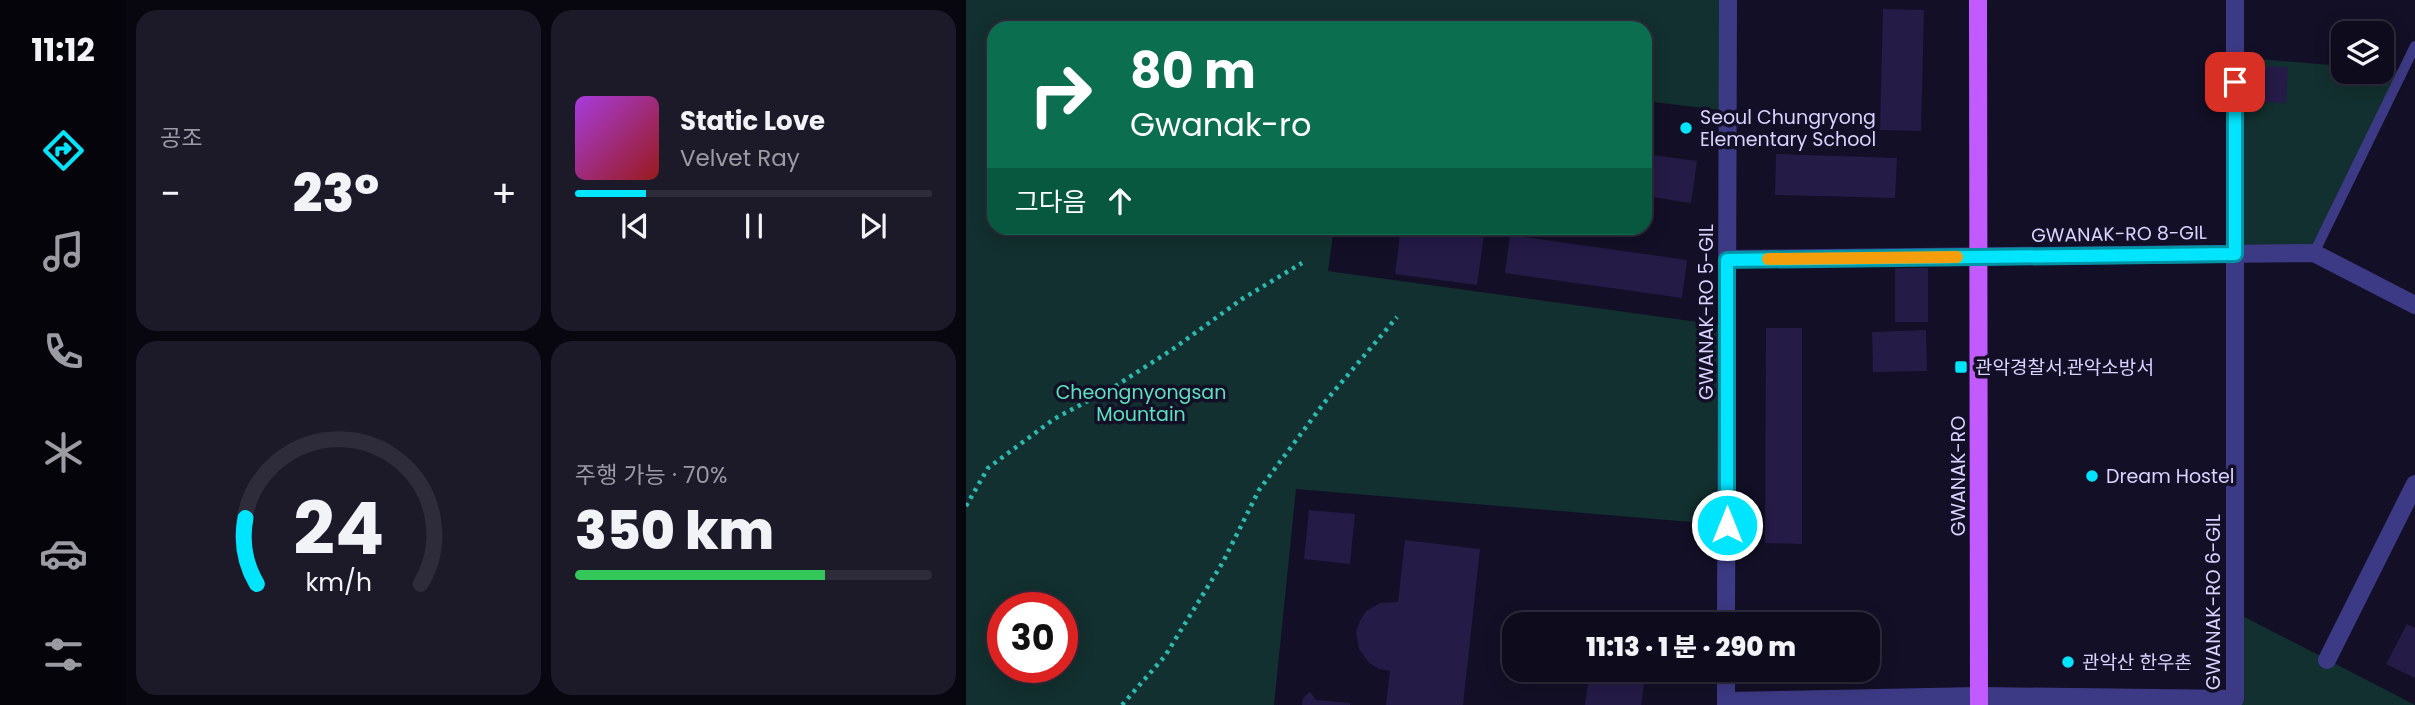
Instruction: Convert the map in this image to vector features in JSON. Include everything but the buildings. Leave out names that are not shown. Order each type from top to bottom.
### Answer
[{"type":"main road","name":"GWANAK-RO","points":[[1978,0],[1979,701]]},
{"type":"street","name":"GWANAK-RO 5-GIL","points":[[1726,612],[1728,0]]},
{"type":"street","name":"GWANAK-RO 6-GIL","points":[[1979,701],[2235,699],[2235,0]]},
{"type":"street","name":"GWANAK-RO 8-GIL","points":[[1979,257],[2314,253],[2415,305]]},
{"type":"street","points":[[1727,260],[1979,257]]},
{"type":"street","points":[[2327,660],[2415,484]]},
{"type":"street","points":[[1726,682],[1726,703],[1979,701]]},
{"type":"lane","points":[[2314,253],[2415,47]]},
{"type":"path","points":[[966,506],[988,468],[1054,419],[1114,387],[1242,299],[1302,263]]},
{"type":"path","points":[[1122,705],[1165,656],[1223,562],[1259,490],[1324,403],[1397,317]]},
{"type":"green space","name":"Cheongnyongsan Mountain","points":[[966,0],[1728,0],[1728,111],[1652,102],[1652,21],[987,21],[987,235],[1333,235],[1328,271],[1727,326],[1727,525],[1296,489],[1274,705],[966,705]]},
{"type":"green space","points":[[2235,57],[2331,65],[2331,84],[2394,84],[2394,70],[2403,71],[2314,253],[2235,254]]},
{"type":"green space","points":[[2235,612],[2415,705],[2165,705],[2235,699]]},
{"type":"slow traffic","points":[[1768,259],[1957,257]]},
{"type":"place","name":"Seoul Chungryong Elementary School","points":[[1686,128]]},
{"type":"place","name":"관악경찰서.관악소방서","points":[[1961,367]]},
{"type":"place","name":"Dream Hostel","points":[[2092,476]]},
{"type":"place","name":"관악산 한우촌","points":[[2068,662]]},
{"type":"route","points":[[1727,525],[1727,260],[2235,254],[2235,82]]}]
